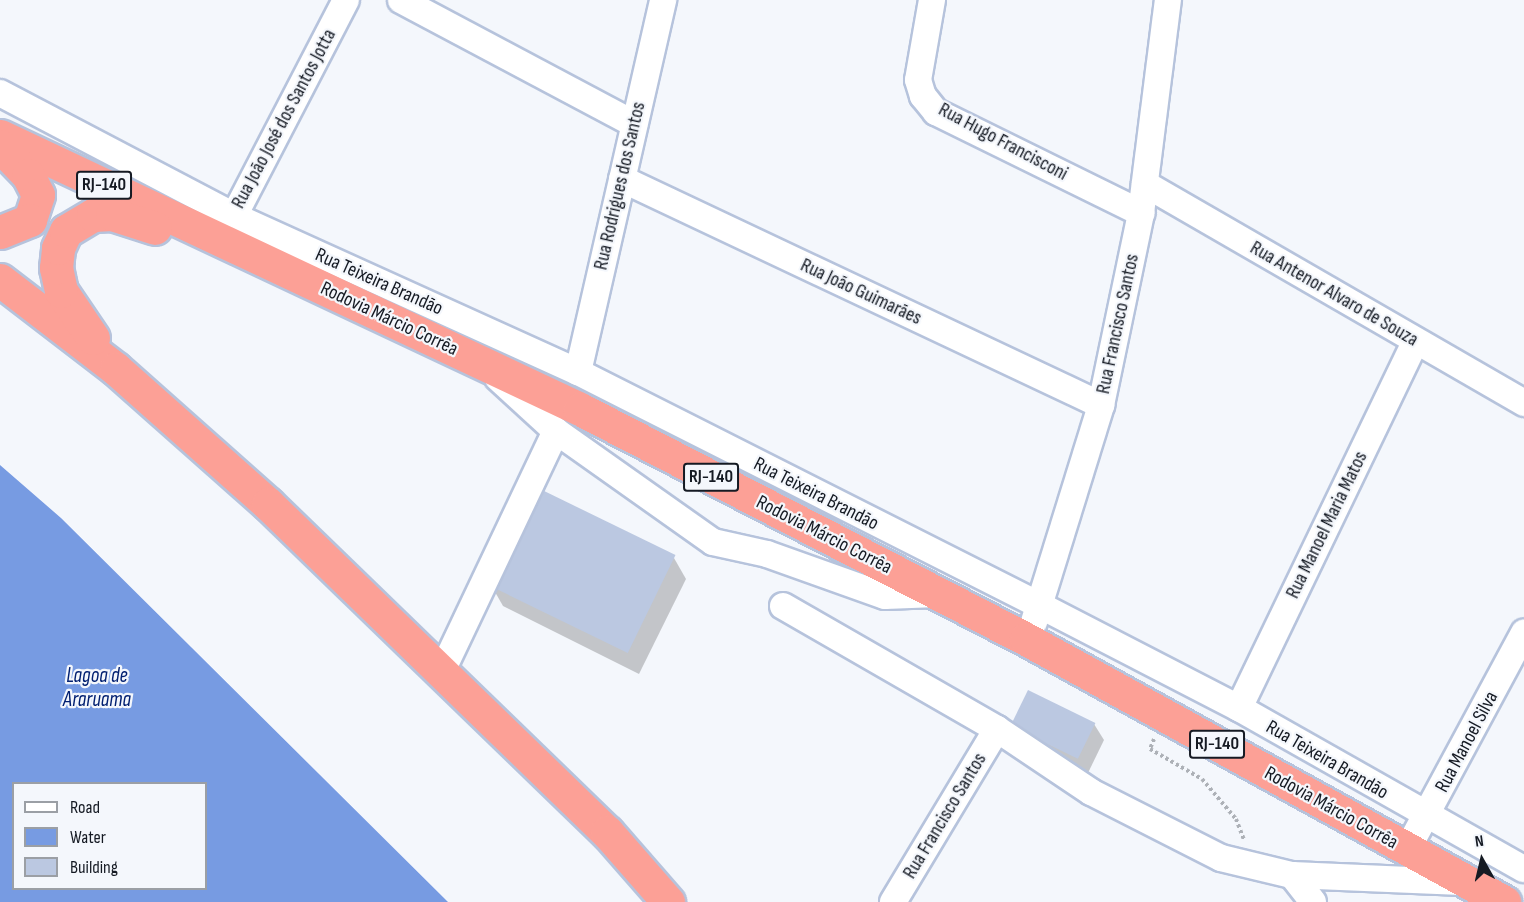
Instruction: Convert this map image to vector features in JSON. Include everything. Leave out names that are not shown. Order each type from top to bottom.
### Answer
[{"type":"highway","name":"Rodovia Márcio Corrêa","points":[[0,136],[223,230],[483,364],[580,409],[1026,639],[1462,882],[1504,902]]},
{"type":"highway","points":[[0,146],[28,174],[38,195],[30,220],[0,232]]},
{"type":"highway","points":[[116,369],[61,291],[56,268],[58,248],[66,231],[93,215],[112,214],[153,227],[223,230]]},
{"type":"highway","points":[[0,280],[116,369],[268,504],[443,669],[608,832],[668,902]]},
{"type":"street","name":"Rua João José dos Santos Jotta","points":[[223,230],[346,0]]},
{"type":"street","points":[[401,0],[634,124]]},
{"type":"street","name":"Rua Rodrigues dos Santos","points":[[578,372],[663,0]]},
{"type":"street","name":"Rua Hugo Francisconi","points":[[932,0],[918,80],[923,96],[936,112],[1141,213]]},
{"type":"street","name":"Rua Francisco Santos","points":[[1026,639],[1041,606],[1101,405],[1141,213],[1168,0]]},
{"type":"street","name":"Rua Teixeira Brandão","points":[[0,93],[223,230],[578,372],[1239,708],[1427,818],[1524,869]]},
{"type":"street","name":"Rua João Guimarães","points":[[622,179],[1101,405]]},
{"type":"street","name":"Rua Antenor Alvaro de Souza","points":[[1145,184],[1524,403]]},
{"type":"street","name":"Rua Manoel Maria Matos","points":[[1239,708],[1416,341]]},
{"type":"street","points":[[483,364],[556,431],[712,542],[767,554],[885,596],[937,594]]},
{"type":"street","points":[[443,669],[556,431]]},
{"type":"street","points":[[783,606],[997,729],[1128,813],[1221,858],[1255,869],[1292,876],[1462,882]]},
{"type":"street","name":"Rua Manoel Silva","points":[[1407,850],[1427,818],[1524,633]]},
{"type":"street","name":"Rua Francisco Santos","points":[[893,902],[997,729]]},
{"type":"street","points":[[1292,876],[1313,902]]},
{"type":"path","points":[[1150,749],[1202,779],[1236,819],[1255,869]]},
{"type":"water","name":"Lagoa de Araruama","points":[[0,465],[61,518],[448,902],[0,902]]},
{"type":"building","points":[[538,488],[676,555],[628,653],[490,586]]},
{"type":"building","points":[[1028,690],[1095,723],[1078,759],[1010,726]]}]
